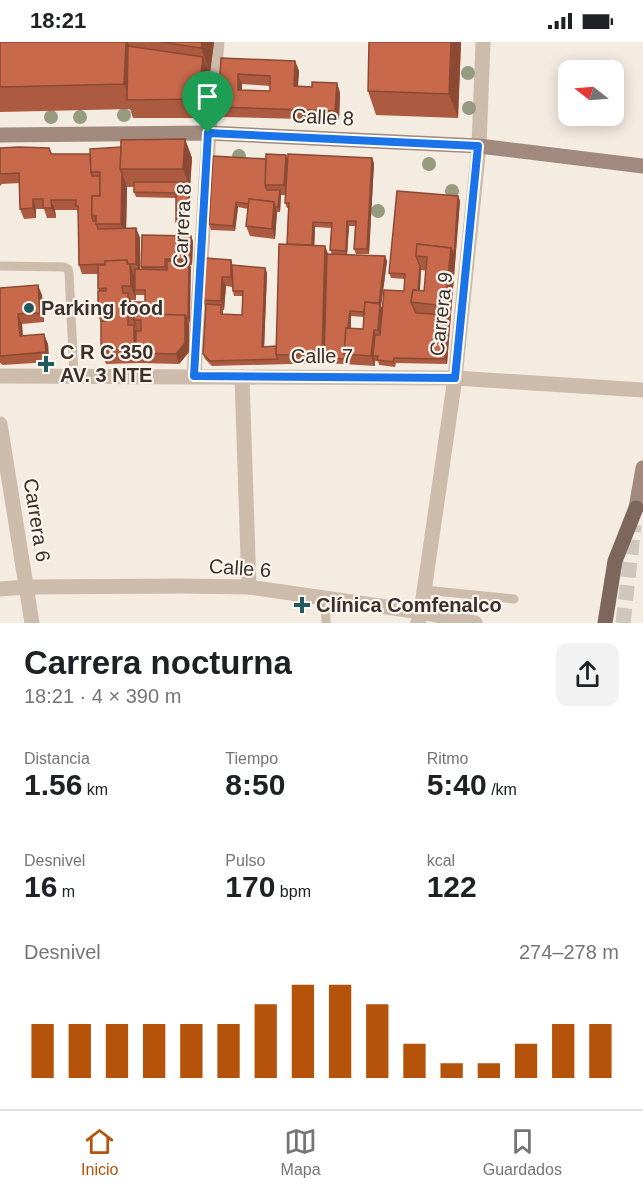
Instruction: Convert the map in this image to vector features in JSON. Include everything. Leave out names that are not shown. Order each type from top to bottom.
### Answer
[{"type":"main road","points":[[634,525],[636,508]]},
{"type":"main road","points":[[605,623],[615,561],[636,508]]},
{"type":"street","name":"Carrera 8","points":[[194,376],[208,133],[217,42]]},
{"type":"street","name":"Carrera 9","points":[[420,617],[455,378],[478,146],[483,42]]},
{"type":"street","name":"Calle 8","points":[[0,135],[208,133],[478,146],[643,166]]},
{"type":"street","name":"Calle 7","points":[[0,376],[455,378],[643,390]]},
{"type":"street","points":[[242,377],[249,587]]},
{"type":"street","name":"Carrera 6","points":[[0,423],[32,623]]},
{"type":"street","points":[[636,508],[643,468]]},
{"type":"street","name":"Calle 6","points":[[0,590],[26,587],[249,587],[325,598],[420,617],[475,623]]},
{"type":"lane","points":[[0,266],[64,267],[68,269],[74,376]]},
{"type":"lane","points":[[424,590],[514,599]]},
{"type":"lane","points":[[325,598],[326,623]]},
{"type":"building","points":[[0,42],[126,42],[124,84],[0,87]]},
{"type":"building","points":[[160,42],[202,42],[201,48]]},
{"type":"building","points":[[369,42],[451,42],[449,94],[368,91]]},
{"type":"building","points":[[128,46],[203,57],[198,99],[127,100]]},
{"type":"building","points":[[221,58],[295,61],[294,86],[312,87],[312,82],[337,83],[335,111],[218,107]],"holes":[[[238,74],[270,76],[270,91],[238,90]]]},
{"type":"building","points":[[185,139],[183,169],[120,169],[121,140]]},
{"type":"building","points":[[121,147],[121,224],[96,224],[96,216],[92,216],[92,196],[100,196],[100,172],[91,172],[90,149]]},
{"type":"building","points":[[0,148],[49,148],[51,154],[90,154],[92,176],[100,176],[100,196],[92,196],[93,221],[96,221],[98,229],[136,228],[136,264],[128,264],[127,260],[79,265],[76,200],[51,200],[52,208],[43,208],[43,199],[33,199],[33,208],[20,209],[19,173],[0,174]]},
{"type":"building","points":[[266,154],[286,155],[284,185],[265,185]]},
{"type":"building","points":[[288,154],[372,158],[367,249],[354,249],[356,221],[347,221],[346,251],[330,250],[332,223],[313,222],[312,245],[287,244],[289,203],[285,203]]},
{"type":"building","points":[[213,156],[266,159],[265,185],[267,190],[280,190],[278,207],[275,207],[274,202],[249,199],[249,204],[236,202],[233,226],[209,224]]},
{"type":"building","points":[[134,182],[188,182],[188,222],[176,222],[176,193],[134,192]]},
{"type":"building","points":[[397,191],[458,196],[454,257],[451,248],[417,244],[416,256],[420,266],[418,290],[413,290],[411,302],[416,313],[448,315],[445,359],[394,358],[393,362],[377,360],[378,356],[373,356],[375,335],[380,335],[384,290],[404,291],[405,274],[389,273]]},
{"type":"building","points":[[249,199],[274,202],[272,229],[246,226]]},
{"type":"building","points":[[142,235],[191,236],[190,260],[165,259],[165,267],[141,267]]},
{"type":"building","points":[[279,244],[325,246],[322,354],[276,355]]},
{"type":"building","points":[[417,244],[451,248],[445,306],[411,302],[413,290],[424,291],[427,257],[416,256]]},
{"type":"building","points":[[327,254],[385,256],[379,303],[365,302],[364,312],[350,311],[348,328],[346,328],[344,354],[346,359],[324,358]]},
{"type":"building","points":[[205,258],[231,260],[231,277],[222,277],[221,301],[203,300]]},
{"type":"building","points":[[127,260],[127,264],[130,264],[131,286],[122,286],[123,293],[128,293],[128,308],[132,310],[132,316],[128,316],[128,325],[134,325],[134,349],[101,350],[101,321],[107,321],[107,315],[98,315],[98,291],[106,291],[106,288],[98,289],[98,265],[105,265],[105,261]]},
{"type":"building","points":[[167,261],[189,262],[188,318],[185,315],[134,314],[134,318],[133,315],[134,302],[145,302],[145,290],[135,290],[135,269],[167,270]]},
{"type":"building","points":[[232,265],[265,268],[262,347],[276,346],[278,359],[210,361],[203,354],[206,304],[221,305],[221,314],[242,315],[243,291],[233,291]]},
{"type":"building","points":[[38,285],[40,313],[18,314],[20,336],[44,334],[46,352],[0,356],[0,288]]},
{"type":"building","points":[[365,302],[380,304],[378,330],[374,330],[371,356],[344,354],[346,328],[363,329]]},
{"type":"building","points":[[134,314],[185,315],[185,343],[176,354],[136,353],[136,331],[141,331],[141,320],[134,320]]},
{"type":"tunnel","points":[[623,623],[634,525]]},
{"type":"place","name":"Parking food","points":[[29,308]]},
{"type":"place","name":"C R C 350 AV. 3 NTE","points":[[46,364]]},
{"type":"place","name":"Clínica Comfenalco","points":[[302,605]]},
{"type":"route","points":[[208,133],[478,146],[455,378],[194,376],[208,133]]}]
